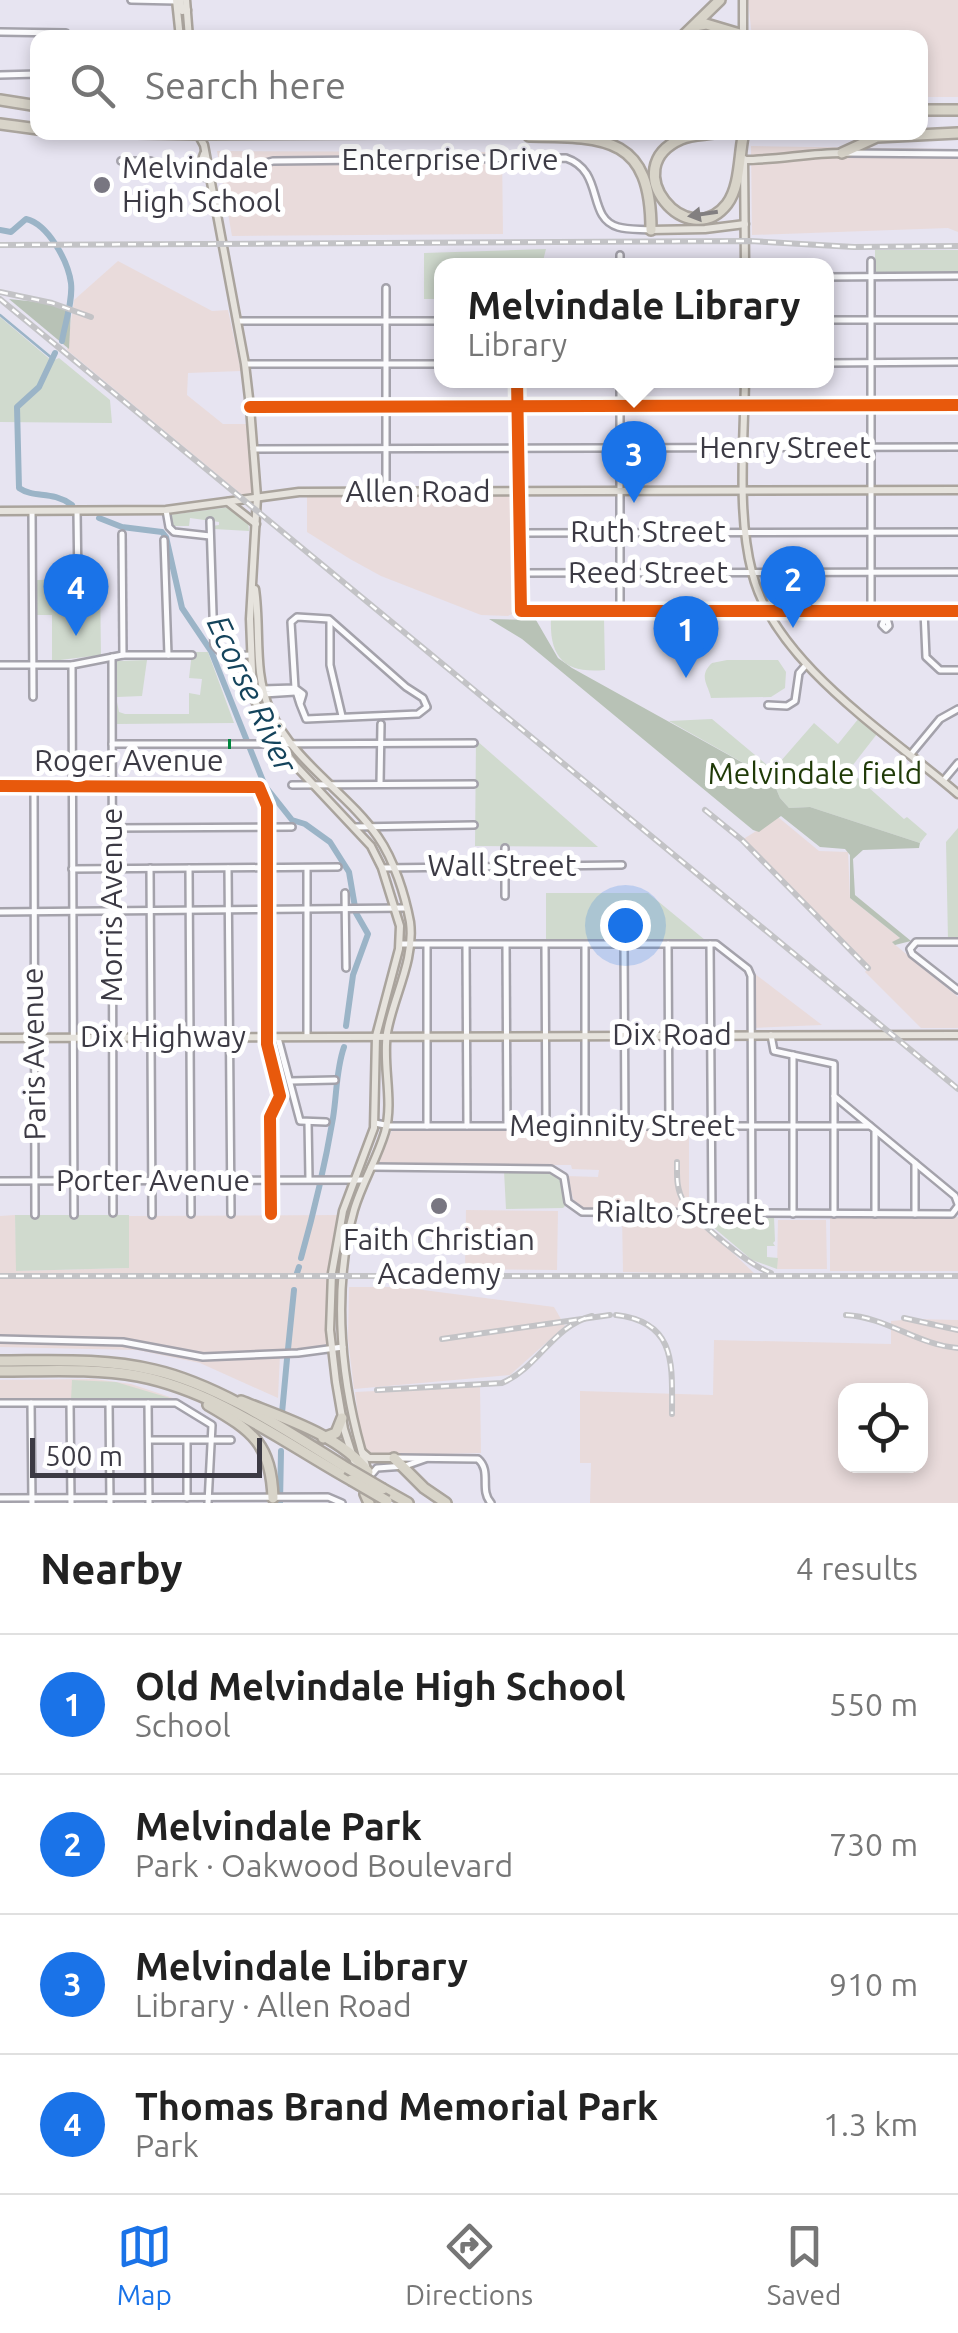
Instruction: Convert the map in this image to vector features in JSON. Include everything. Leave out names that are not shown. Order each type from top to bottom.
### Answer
[{"type":"highway","points":[[689,30],[720,0]]},
{"type":"highway","points":[[692,27],[706,24],[724,30]]},
{"type":"highway","points":[[744,24],[744,30]]},
{"type":"highway","points":[[0,100],[30,105]]},
{"type":"highway","points":[[928,110],[958,110]]},
{"type":"highway","points":[[0,124],[30,128]]},
{"type":"highway","points":[[928,131],[958,132]]},
{"type":"highway","points":[[928,134],[958,132]]},
{"type":"highway","points":[[594,140],[621,149],[637,164],[651,201],[651,230]]},
{"type":"highway","points":[[683,140],[658,161],[656,189],[674,212],[702,218],[724,208],[735,187],[742,140]]},
{"type":"highway","points":[[842,153],[872,140]]},
{"type":"highway","points":[[876,140],[872,144],[877,153]]},
{"type":"highway","points":[[0,1361],[107,1362],[159,1371],[212,1387],[357,1453],[369,1475]]},
{"type":"highway","points":[[0,1371],[84,1370],[136,1376],[206,1398],[385,1502]]},
{"type":"highway","points":[[136,1376],[203,1402],[256,1439],[270,1460],[277,1499]]},
{"type":"highway","points":[[196,1384],[408,1503]]},
{"type":"highway","points":[[323,1438],[336,1433],[342,1418]]},
{"type":"highway","points":[[394,1458],[424,1488],[446,1503]]},
{"type":"main road","points":[[180,0],[182,10],[187,10],[186,30]]},
{"type":"main road","points":[[180,0],[181,30]]},
{"type":"main road","points":[[743,0],[744,24]]},
{"type":"main road","points":[[186,173],[200,166],[207,140]]},
{"type":"main road","points":[[743,140],[745,258]]},
{"type":"main road","points":[[204,146],[238,321],[250,407],[257,497],[254,700],[279,744],[371,846],[396,910],[400,944],[376,1036],[375,1123],[346,1202],[333,1259],[332,1350],[342,1418],[357,1453],[369,1458],[394,1458]]},
{"type":"main road","points":[[744,160],[842,153]]},
{"type":"main road","points":[[714,228],[732,221],[744,210]]},
{"type":"main road","name":"Enterprise Drive","points":[[651,230],[745,224]]},
{"type":"main road","points":[[744,388],[745,532],[752,572],[766,612],[808,666],[958,794]]},
{"type":"main road","name":"Allen Road","points":[[0,511],[166,510],[299,492],[958,490]]},
{"type":"main road","points":[[226,502],[256,524]]},
{"type":"main road","points":[[254,655],[273,716],[326,785],[370,826],[392,866],[406,908],[410,944],[386,1036],[386,1126],[355,1209],[346,1256],[344,1347],[366,1501]]},
{"type":"main road","points":[[380,1018],[390,1022]]},
{"type":"main road","name":"Dix Road","points":[[386,1036],[958,1035]]},
{"type":"main road","name":"Dix Highway","points":[[0,1038],[386,1036]]},
{"type":"main road","points":[[375,1054],[385,1054]]},
{"type":"main road","points":[[375,1080],[386,1081]]},
{"type":"main road","points":[[346,1202],[355,1209]]},
{"type":"main road","points":[[336,1382],[341,1386],[348,1384]]},
{"type":"main road","points":[[338,1397],[344,1394],[350,1398]]},
{"type":"main road","points":[[369,1475],[385,1502]]},
{"type":"street","points":[[132,0],[180,0]]},
{"type":"street","points":[[0,32],[30,32]]},
{"type":"street","points":[[0,75],[30,74]]},
{"type":"street","points":[[842,153],[958,154]]},
{"type":"street","name":"Enterprise Drive","points":[[120,161],[150,161],[210,178],[273,160],[566,158],[587,172],[608,222],[620,228],[651,230]]},
{"type":"street","points":[[871,261],[872,611]]},
{"type":"street","points":[[834,276],[958,276]]},
{"type":"street","points":[[386,288],[386,492]]},
{"type":"street","points":[[834,320],[958,320]]},
{"type":"street","points":[[238,321],[434,321]]},
{"type":"street","points":[[834,363],[958,362]]},
{"type":"street","points":[[245,364],[434,364]]},
{"type":"street","points":[[517,388],[518,608],[525,612],[872,611],[885,615],[958,611]]},
{"type":"street","points":[[620,388],[620,613]]},
{"type":"street","points":[[250,407],[958,405]]},
{"type":"street","name":"Henry Street","points":[[253,450],[958,448]]},
{"type":"street","points":[[166,510],[172,532],[206,534],[212,539]]},
{"type":"street","points":[[32,511],[33,698]]},
{"type":"street","points":[[77,511],[78,587]]},
{"type":"street","points":[[210,521],[212,630],[218,653],[254,655]]},
{"type":"street","name":"Ruth Street","points":[[518,532],[958,532]]},
{"type":"street","points":[[122,534],[123,656]]},
{"type":"street","points":[[164,540],[168,656]]},
{"type":"street","name":"Reed Street","points":[[518,573],[958,572]]},
{"type":"street","points":[[924,611],[926,658],[940,670],[958,670]]},
{"type":"street","points":[[263,691],[295,690],[304,696],[300,704],[306,719],[421,714],[426,704],[327,618],[292,620],[295,690]]},
{"type":"street","points":[[330,621],[330,665],[342,716]]},
{"type":"street","points":[[0,665],[72,665],[123,656],[192,655]]},
{"type":"street","name":"Morris Avenue","points":[[112,657],[113,1213]]},
{"type":"street","points":[[72,665],[74,1215]]},
{"type":"street","points":[[768,705],[792,704],[798,698],[798,679],[808,666]]},
{"type":"street","points":[[911,754],[940,719],[958,709]]},
{"type":"street","points":[[380,784],[381,724]]},
{"type":"street","points":[[112,744],[474,743]]},
{"type":"street","points":[[943,782],[958,764]]},
{"type":"street","points":[[292,785],[474,784]]},
{"type":"street","name":"Roger Avenue","points":[[0,786],[258,786],[267,804],[267,827]]},
{"type":"street","name":"Paris Avenue","points":[[34,786],[35,1215]]},
{"type":"street","points":[[112,828],[292,826]]},
{"type":"street","points":[[355,827],[474,826]]},
{"type":"street","points":[[267,827],[267,1044],[280,1096],[270,1117],[270,1214]]},
{"type":"street","points":[[504,848],[505,896]]},
{"type":"street","name":"Wall Street","points":[[382,868],[622,865]]},
{"type":"street","points":[[72,868],[338,867]]},
{"type":"street","points":[[150,868],[152,1215]]},
{"type":"street","points":[[190,868],[191,1214]]},
{"type":"street","points":[[228,868],[231,1214]]},
{"type":"street","points":[[306,868],[308,1036]]},
{"type":"street","points":[[345,893],[353,910],[346,968]]},
{"type":"street","points":[[0,912],[406,908]]},
{"type":"street","points":[[957,990],[912,954],[910,947],[916,942],[958,942]]},
{"type":"street","points":[[400,944],[716,944],[750,972],[752,1214]]},
{"type":"street","points":[[506,944],[507,1126]]},
{"type":"street","points":[[545,944],[546,1126]]},
{"type":"street","points":[[585,944],[586,1126]]},
{"type":"street","points":[[624,944],[624,1126]]},
{"type":"street","points":[[668,944],[670,1126]]},
{"type":"street","points":[[710,944],[712,1214]]},
{"type":"street","points":[[426,1126],[427,945]]},
{"type":"street","points":[[466,945],[467,1126]]},
{"type":"street","points":[[770,1035],[772,1050],[834,1064],[834,1214]]},
{"type":"street","points":[[278,1036],[304,1122],[312,1180]]},
{"type":"street","points":[[792,1055],[793,1214]]},
{"type":"street","points":[[290,1081],[336,1080]]},
{"type":"street","points":[[834,1096],[955,1196],[958,1207]]},
{"type":"street","points":[[304,1122],[326,1122]]},
{"type":"street","name":"Meginnity Street","points":[[375,1123],[872,1128]]},
{"type":"street","points":[[872,1128],[875,1214]]},
{"type":"street","points":[[915,1163],[915,1214]]},
{"type":"street","name":"Rialto Street","points":[[371,1167],[552,1169],[564,1177],[568,1202],[578,1211],[952,1214],[958,1207]]},
{"type":"street","name":"Porter Avenue","points":[[0,1181],[365,1180]]},
{"type":"street","points":[[0,1339],[118,1342],[203,1357],[344,1347]]},
{"type":"street","points":[[0,1403],[178,1404],[212,1424],[208,1500]]},
{"type":"street","points":[[30,1403],[32,1501]]},
{"type":"street","points":[[70,1403],[70,1500]]},
{"type":"street","points":[[109,1403],[110,1500]]},
{"type":"street","points":[[148,1403],[149,1500]]},
{"type":"street","points":[[148,1440],[231,1440]]},
{"type":"street","points":[[187,1440],[188,1498]]},
{"type":"street","points":[[369,1475],[377,1468],[405,1466],[432,1456]]},
{"type":"street","points":[[394,1458],[480,1460],[485,1469],[486,1496],[491,1503]]},
{"type":"street","points":[[0,1498],[208,1500],[328,1496],[342,1503]]},
{"type":"shaded area","points":[[748,0],[958,0],[958,97],[928,97],[928,30],[751,30]]},
{"type":"shaded area","points":[[751,146],[958,149],[958,232],[948,228],[752,235]]},
{"type":"shaded area","points":[[217,151],[502,152],[503,234],[232,236]]},
{"type":"shaded area","points":[[118,261],[212,311],[228,310],[241,371],[188,373],[187,395],[223,424],[251,424],[257,497],[247,499],[67,350],[74,300]]},
{"type":"shaded area","points":[[9,299],[47,303],[71,311],[69,349]]},
{"type":"shaded area","points":[[307,492],[517,492],[519,610],[508,616],[481,615],[381,576],[350,559],[307,532]]},
{"type":"shaded area","points":[[489,619],[536,620],[558,658],[772,779],[789,808],[810,807],[920,843],[919,848],[863,850],[853,859],[855,895],[911,941],[895,945],[892,942],[900,938],[850,898],[850,855],[845,849],[820,847],[781,816],[759,832],[753,830],[522,639]]},
{"type":"shaded area","points":[[778,817],[819,851],[848,852],[850,898],[901,939],[893,943],[958,997],[958,1028],[921,1028],[865,972],[869,967],[742,840]]},
{"type":"shaded area","points":[[750,972],[755,974],[822,1025],[752,1028]]},
{"type":"shaded area","points":[[392,1130],[689,1130],[689,1208],[585,1209],[574,1201],[566,1176],[598,1177],[599,1170],[572,1169],[571,1165],[378,1165]]},
{"type":"shaded area","points":[[466,1210],[558,1211],[557,1270],[465,1269]]},
{"type":"shaded area","points":[[15,1215],[17,1271],[129,1268],[129,1216],[342,1215],[336,1241],[332,1349],[280,1354],[278,1398],[200,1363],[137,1350],[0,1347],[0,1216]]},
{"type":"shaded area","points":[[622,1215],[694,1216],[756,1275],[623,1272]]},
{"type":"shaded area","points":[[958,1217],[958,1271],[830,1271],[830,1218]]},
{"type":"shaded area","points":[[778,1220],[826,1220],[827,1269],[777,1269]]},
{"type":"shaded area","points":[[349,1287],[400,1287],[554,1307],[565,1326],[510,1375],[354,1389],[348,1339]]},
{"type":"shaded area","points":[[958,1320],[958,1503],[590,1503],[591,1463],[580,1463],[580,1391],[713,1395],[714,1340],[891,1344],[891,1321]]},
{"type":"shaded area","points":[[94,1379],[131,1384],[176,1399],[176,1403],[0,1403],[0,1380]]},
{"type":"shaded area","points":[[480,1386],[481,1453],[369,1456],[361,1437],[355,1392]]},
{"type":"green space","points":[[546,249],[544,258],[434,258],[434,299],[424,299],[424,253]]},
{"type":"green space","points":[[875,250],[958,250],[958,272],[875,272]]},
{"type":"green space","points":[[0,317],[52,361],[59,358],[110,400],[112,423],[0,422]]},
{"type":"green space","points":[[231,507],[248,520],[249,531],[214,529],[212,526],[219,522],[190,518],[189,526],[175,526],[174,530],[170,527],[169,515]]},
{"type":"green space","points":[[100,579],[101,655],[52,661],[52,615],[36,615],[37,580]]},
{"type":"green space","points":[[551,617],[604,618],[605,670],[579,669],[562,660],[553,643]]},
{"type":"green space","points":[[192,652],[208,652],[234,723],[117,724],[117,702],[119,712],[125,714],[189,714],[189,693],[200,695],[202,679],[189,678]]},
{"type":"green space","points":[[147,660],[142,696],[117,697],[116,661]]},
{"type":"green space","points":[[778,660],[786,672],[785,688],[771,697],[711,698],[706,672],[712,663]]},
{"type":"green space","name":"Melvindale field","points":[[859,718],[877,734],[849,770],[927,834],[920,843],[810,807],[789,808],[772,779],[669,721],[712,719],[773,770],[814,723],[838,744]]},
{"type":"green space","points":[[476,740],[598,847],[475,846]]},
{"type":"green space","points":[[958,828],[958,940],[948,940],[946,842]]},
{"type":"green space","points":[[546,893],[648,893],[705,940],[546,940]]},
{"type":"green space","points":[[544,1170],[558,1175],[564,1182],[566,1205],[506,1209],[504,1171]]},
{"type":"green space","points":[[15,1215],[129,1215],[129,1268],[16,1271]]},
{"type":"green space","points":[[700,1216],[774,1217],[775,1246],[767,1246],[767,1257],[778,1258],[777,1269],[752,1260]]},
{"type":"green space","points":[[72,1380],[116,1382],[173,1399],[71,1400]]},
{"type":"waterway","name":"Ecorse River","points":[[0,230],[11,232],[26,219],[34,222],[61,254],[71,290],[62,341]]},
{"type":"waterway","points":[[0,315],[53,359]]},
{"type":"waterway","name":"Ecorse River","points":[[55,353],[39,387],[17,407],[19,488],[72,505]]},
{"type":"waterway","name":"Ecorse River","points":[[99,518],[122,527],[162,532],[166,537],[182,608],[211,651],[265,786],[292,820],[305,824],[330,842],[349,872],[356,913],[368,934],[353,975],[346,1026]]},
{"type":"waterway","name":"Ecorse River","points":[[301,1258],[326,1153],[344,1047]]},
{"type":"waterway","name":"Ecorse River","points":[[297,1273],[299,1267]]},
{"type":"waterway","name":"Ecorse River","points":[[288,1349],[294,1290]]},
{"type":"waterway","name":"Ecorse River","points":[[282,1413],[287,1359]]},
{"type":"waterway","name":"Ecorse River","points":[[280,1503],[281,1451]]},
{"type":"railway","points":[[0,245],[750,241],[854,247],[958,246]]},
{"type":"railway","points":[[0,292],[52,303],[91,317]]},
{"type":"railway","points":[[0,299],[958,1089]]},
{"type":"railway","points":[[705,810],[742,840],[868,968]]},
{"type":"railway","points":[[677,1162],[680,1192],[690,1210],[737,1252],[771,1273]]},
{"type":"railway","points":[[0,1276],[958,1276]]},
{"type":"railway","points":[[442,1339],[610,1315]]},
{"type":"railway","points":[[616,1315],[636,1319],[661,1336],[670,1363],[672,1414]]},
{"type":"railway","points":[[846,1315],[958,1348]]},
{"type":"railway","points":[[377,1390],[502,1383],[526,1368],[567,1329],[592,1316]]},
{"type":"railway","points":[[904,1318],[958,1330]]},
{"type":"cycle path","points":[[517,388],[521,611],[958,611]]},
{"type":"cycle path","points":[[250,407],[958,405]]},
{"type":"cycle path","points":[[0,786],[259,787],[267,806],[267,1044],[280,1096],[270,1117],[271,1214]]},
{"type":"place","name":"Melvindale High School","points":[[102,185]]},
{"type":"place","name":"Melvindale Library","points":[[634,503]]},
{"type":"place","name":"Melvindale Park","points":[[793,628]]},
{"type":"place","name":"Thomas Brand Memorial Park","points":[[76,636]]},
{"type":"place","name":"Old Melvindale High School","points":[[686,678]]},
{"type":"place","name":"Faith Christian Academy","points":[[439,1206]]}]
